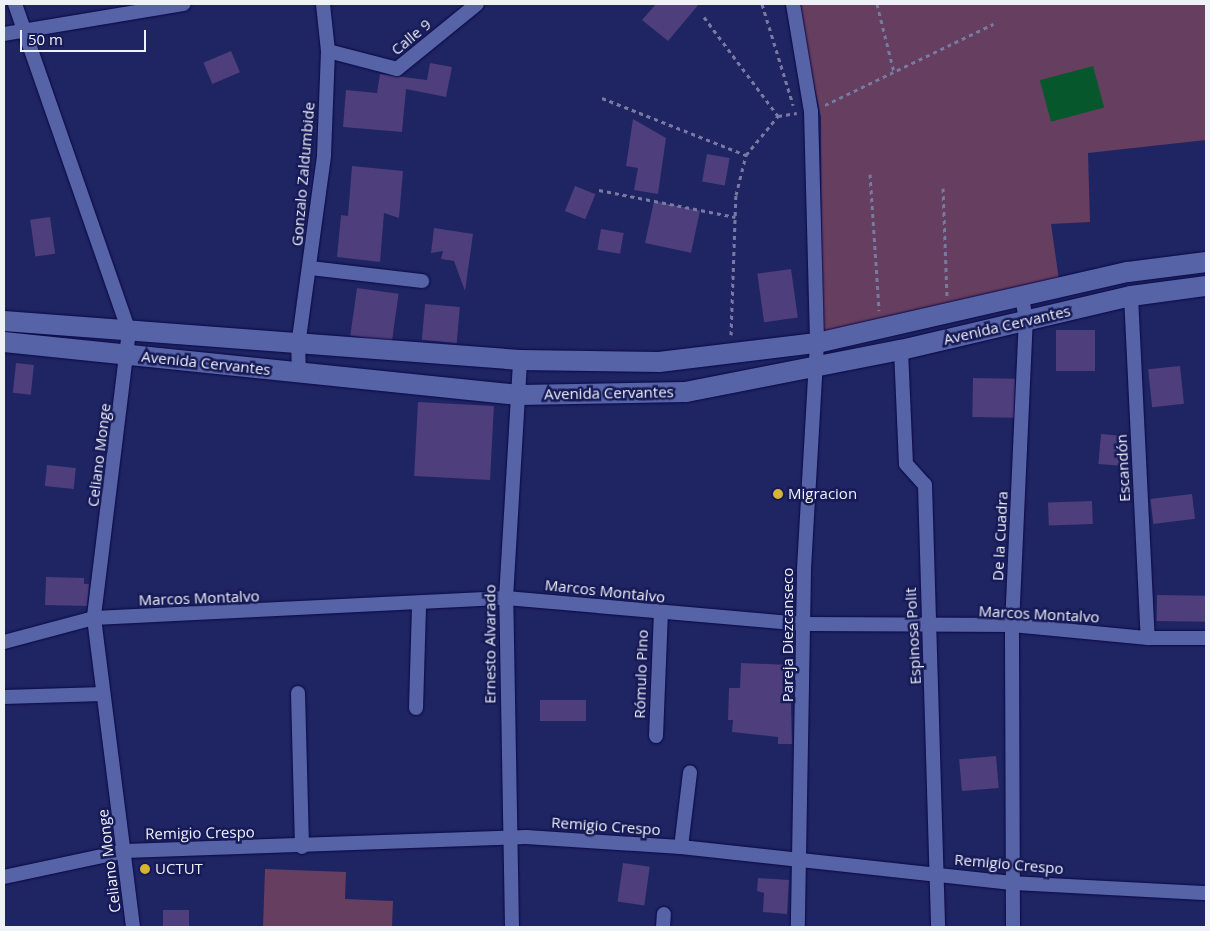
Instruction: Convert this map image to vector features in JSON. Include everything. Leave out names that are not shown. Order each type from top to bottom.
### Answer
[{"type":"street","name":"Celiano Monge","points":[[15,4],[26,28],[129,331],[128,355],[94,618],[125,851],[133,927]]},
{"type":"street","points":[[4,34],[26,28],[184,4]]},
{"type":"street","name":"Gonzalo Zaldumbide","points":[[299,372],[298,346],[311,268],[324,155],[328,51],[323,4]]},
{"type":"street","name":"Calle 9","points":[[328,51],[398,69],[477,4]]},
{"type":"street","name":"Pareja Diezcanseco","points":[[793,4],[811,111],[817,343],[812,367],[805,624],[803,861],[798,927]]},
{"type":"street","name":"Avenida Cervantes","points":[[4,321],[298,346],[520,360],[658,362],[817,343],[881,330],[1128,272],[1206,262]]},
{"type":"street","points":[[311,268],[422,281]]},
{"type":"street","name":"Avenida Cervantes","points":[[4,342],[519,395],[686,392],[900,350],[1131,296],[1206,286]]},
{"type":"street","name":"Escandón","points":[[1131,296],[1148,638]]},
{"type":"street","name":"De la Cuadra","points":[[1013,927],[1012,626],[1026,320],[1022,297]]},
{"type":"street","name":"Espinosa Polit","points":[[900,350],[906,464],[925,485],[928,627],[939,874],[938,927]]},
{"type":"street","name":"Ernesto Alvarado","points":[[512,927],[507,837],[506,598],[520,360]]},
{"type":"street","name":"Marcos Montalvo","points":[[4,642],[94,618],[419,605],[506,598],[661,613],[805,624],[928,627],[1012,626],[1148,638],[1206,638]]},
{"type":"street","points":[[416,708],[419,605]]},
{"type":"street","name":"Rómulo Pino","points":[[656,736],[661,613]]},
{"type":"street","points":[[298,693],[302,847]]},
{"type":"street","points":[[4,697],[104,694]]},
{"type":"street","points":[[681,847],[690,773]]},
{"type":"street","name":"Remigio Crespo","points":[[4,876],[125,851],[302,847],[507,837],[681,847],[1012,883],[1206,892]]},
{"type":"path","points":[[762,4],[796,113]]},
{"type":"path","points":[[877,4],[894,72]]},
{"type":"path","points":[[704,17],[778,116]]},
{"type":"path","points":[[602,98],[746,155]]},
{"type":"path","points":[[870,174],[881,330]]},
{"type":"path","points":[[943,188],[948,314]]},
{"type":"path","points":[[599,190],[735,217]]},
{"type":"shaded area","points":[[797,4],[1206,4],[1206,140],[1088,153],[1090,222],[1051,224],[1059,280],[822,336],[821,117]]},
{"type":"shaded area","points":[[1093,66],[1104,108],[1051,122],[1040,80]]},
{"type":"shaded area","points":[[265,869],[346,872],[345,899],[393,901],[392,927],[263,927]]},
{"type":"building","points":[[656,4],[699,4],[668,41],[642,20]]},
{"type":"building","points":[[231,51],[240,72],[212,84],[203,63]]},
{"type":"building","points":[[430,63],[452,67],[446,97],[406,89],[402,132],[343,127],[346,90],[377,93],[380,74],[427,80]]},
{"type":"building","points":[[633,119],[666,138],[658,194],[634,190],[638,168],[626,166]]},
{"type":"building","points":[[707,154],[730,158],[725,186],[702,182]]},
{"type":"building","points":[[352,166],[403,171],[399,218],[384,213],[380,262],[337,257],[341,215],[348,216]]},
{"type":"building","points":[[575,186],[595,194],[585,219],[565,211]]},
{"type":"building","points":[[654,201],[700,211],[691,253],[645,243]]},
{"type":"building","points":[[50,217],[55,254],[35,256],[30,220]]},
{"type":"building","points":[[434,228],[473,234],[465,291],[454,261],[441,259],[443,251],[431,253]]},
{"type":"building","points":[[601,229],[624,233],[620,254],[597,250]]},
{"type":"building","points":[[791,269],[798,318],[764,322],[757,274]]},
{"type":"building","points":[[357,288],[399,294],[392,341],[350,336]]},
{"type":"building","points":[[425,304],[460,307],[457,343],[422,340]]},
{"type":"building","points":[[1056,330],[1095,330],[1095,371],[1056,371]]},
{"type":"building","points":[[16,363],[34,365],[31,395],[13,393]]},
{"type":"building","points":[[1180,366],[1184,404],[1152,407],[1148,369]]},
{"type":"building","points":[[973,378],[1015,379],[1014,418],[972,417]]},
{"type":"building","points":[[418,402],[494,406],[490,480],[414,476]]},
{"type":"building","points":[[1101,434],[1126,436],[1123,466],[1098,464]]},
{"type":"building","points":[[47,465],[76,468],[74,489],[45,486]]},
{"type":"building","points":[[1192,494],[1195,519],[1153,524],[1150,499]]},
{"type":"building","points":[[1092,501],[1093,524],[1049,526],[1048,503]]},
{"type":"building","points":[[46,577],[84,578],[84,584],[89,584],[87,606],[45,605]]},
{"type":"building","points":[[1157,595],[1206,596],[1206,622],[1157,621]]},
{"type":"building","points":[[741,663],[790,665],[792,744],[778,744],[778,737],[732,732],[733,720],[728,720],[729,688],[740,688]]},
{"type":"building","points":[[540,700],[586,700],[586,721],[540,721]]},
{"type":"building","points":[[996,756],[999,788],[962,791],[959,759]]},
{"type":"building","points":[[623,863],[650,867],[644,905],[618,902]]},
{"type":"building","points":[[758,878],[789,880],[787,914],[763,912],[764,893],[757,891]]},
{"type":"building","points":[[163,910],[189,910],[189,927],[163,927]]},
{"type":"place","name":"Migracion","points":[[778,494]]},
{"type":"place","name":"UCTUT","points":[[145,869]]}]
